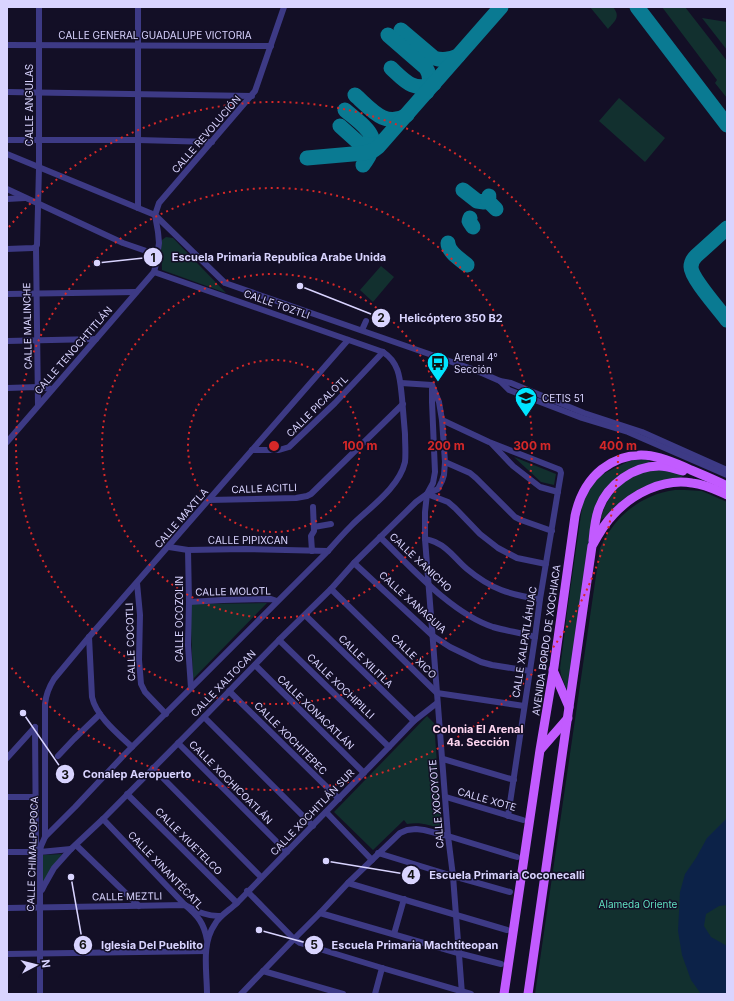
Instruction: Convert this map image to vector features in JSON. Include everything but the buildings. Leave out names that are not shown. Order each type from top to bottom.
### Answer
[{"type":"main road","name":"AVENIDA BORDO DE XOCHIACA","points":[[504,994],[575,516],[581,495],[593,477],[608,465],[623,458],[634,456],[653,456],[668,460],[727,485]]},
{"type":"main road","points":[[653,456],[653,467]]},
{"type":"main road","points":[[528,994],[592,546],[599,507],[606,495],[616,484],[627,476],[653,467],[664,467],[679,470],[704,485],[727,495]]},
{"type":"main road","points":[[592,546],[600,532],[613,515],[624,505],[645,491],[659,485],[675,482],[704,485]]},
{"type":"main road","points":[[553,670],[569,707]]},
{"type":"main road","points":[[540,750],[568,718]]},
{"type":"street","name":"CALLE ANGULAS","points":[[38,204],[39,7]]},
{"type":"street","points":[[138,7],[138,208]]},
{"type":"street","name":"CALLE REVOLUCIÓN","points":[[155,215],[159,203],[252,96],[257,87],[284,7]]},
{"type":"street","name":"CALLE GENERAL GUADALUPE VICTORIA","points":[[7,45],[271,46]]},
{"type":"street","points":[[7,92],[252,96]]},
{"type":"street","points":[[7,140],[138,140],[212,142]]},
{"type":"street","points":[[7,154],[155,215],[225,283],[475,370],[500,381],[511,383],[584,413],[642,432],[727,470]]},
{"type":"street","points":[[7,189],[123,243],[158,255]]},
{"type":"street","points":[[7,199],[26,198]]},
{"type":"street","name":"CALLE MALINCHE","points":[[38,204],[37,242],[33,248],[37,294],[38,405]]},
{"type":"street","points":[[154,272],[159,243],[155,215]]},
{"type":"street","points":[[7,249],[33,248]]},
{"type":"street","name":"CALLE TENOCHTITLÁN","points":[[8,439],[154,272]]},
{"type":"street","name":"CALLE TOZTLI","points":[[154,272],[383,352],[391,358],[398,369],[401,383]]},
{"type":"street","points":[[7,294],[136,292]]},
{"type":"street","points":[[362,330],[366,321]]},
{"type":"street","points":[[7,341],[96,339]]},
{"type":"street","name":"CALLE MAXTLA","points":[[45,716],[46,696],[54,679],[348,340]]},
{"type":"street","name":"CALLE PICALOTL","points":[[252,450],[279,450],[289,447],[383,352]]},
{"type":"street","points":[[500,381],[509,390],[582,418],[628,432],[727,475]]},
{"type":"street","points":[[403,404],[401,383],[432,385],[439,402],[445,462],[444,475],[438,489],[427,494]]},
{"type":"street","name":"CALLE XOCOYOTE","points":[[432,385],[435,472],[433,483],[427,494],[424,512],[425,539],[436,693],[443,759],[448,836],[453,876],[462,993]]},
{"type":"street","points":[[7,388],[38,387],[52,389]]},
{"type":"street","name":"CALLE XALTOCAN","points":[[45,837],[132,747],[395,484],[404,465],[406,448],[403,404]]},
{"type":"street","name":"CALLE ACITLI","points":[[209,500],[296,498],[311,494],[403,404]]},
{"type":"street","points":[[442,420],[489,442],[512,466],[539,486],[558,492]]},
{"type":"street","name":"CALLE XALPATLÁHUAC","points":[[489,442],[558,469],[561,475],[540,599],[508,816]]},
{"type":"street","points":[[445,462],[476,478],[515,517],[552,531]]},
{"type":"street","points":[[427,494],[448,502],[476,530],[498,548],[517,558],[546,564]]},
{"type":"street","name":"CALLE XALTOCAN","points":[[41,893],[54,868],[74,846],[204,718],[279,640],[331,589],[354,563],[416,502],[427,494]]},
{"type":"street","points":[[312,551],[311,536],[314,532],[313,507]]},
{"type":"street","points":[[314,527],[331,524]]},
{"type":"street","name":"CALLE XANICHO","points":[[380,538],[429,585],[453,605],[493,627],[535,637]]},
{"type":"street","points":[[425,539],[438,543],[444,547],[466,569],[483,581],[502,591],[540,599]]},
{"type":"street","name":"CALLE PIPIXCAN","points":[[169,547],[188,550],[245,549],[328,551]]},
{"type":"street","name":"CALLE OCOZOLIN","points":[[188,550],[188,645],[191,688]]},
{"type":"street","name":"CALLE XANAGUIA","points":[[354,563],[433,636],[450,647],[481,662],[530,671]]},
{"type":"street","name":"CALLE COCOTLI","points":[[137,583],[140,615],[139,660],[141,684],[145,692],[166,714]]},
{"type":"street","name":"CALLE XICO","points":[[331,589],[436,693],[524,706]]},
{"type":"street","name":"CALLE MOLOTL","points":[[189,602],[271,599],[277,601]]},
{"type":"street","name":"CALLE XILITLA","points":[[305,615],[414,721]]},
{"type":"street","points":[[90,637],[92,697],[95,706],[100,714],[132,747]]},
{"type":"street","name":"CALLE XOCHIPILLI","points":[[279,640],[389,748]]},
{"type":"street","name":"CALLE XONACATLÁN","points":[[255,665],[364,773]]},
{"type":"street","name":"CALLE XOCHITEPEC","points":[[229,691],[339,799]]},
{"type":"street","name":"CALLE XOCHITLÁN SUR","points":[[207,940],[214,925],[221,916],[237,903],[414,721],[437,703]]},
{"type":"street","points":[[58,756],[100,714]]},
{"type":"street","name":"CALLE CHIMALPOPOCA","points":[[40,994],[41,893],[38,852],[45,837],[45,716]]},
{"type":"street","points":[[204,718],[313,826]]},
{"type":"street","points":[[7,758],[35,727],[38,852]]},
{"type":"street","name":"CALLE XOCHICOATLÁN","points":[[178,743],[287,852]]},
{"type":"street","points":[[443,759],[514,780]]},
{"type":"street","points":[[153,768],[261,877]]},
{"type":"street","name":"CALLE XIUETELCO","points":[[127,794],[237,903]]},
{"type":"street","points":[[7,797],[36,797]]},
{"type":"street","name":"CALLE XOTE","points":[[446,797],[524,820]]},
{"type":"street","points":[[326,812],[372,860]]},
{"type":"street","name":"CALLE XINANTÉCATL","points":[[103,819],[185,905],[196,914],[206,931],[207,940]]},
{"type":"street","points":[[241,994],[348,883],[400,833],[407,830],[424,830],[517,857]]},
{"type":"street","points":[[7,852],[38,852],[74,846],[139,906]]},
{"type":"street","points":[[378,853],[510,892]]},
{"type":"street","points":[[348,883],[507,930]]},
{"type":"street","points":[[247,891],[294,939],[300,943],[462,993],[471,994]]},
{"type":"street","points":[[394,934],[404,899]]},
{"type":"street","name":"CALLE MEZTLI","points":[[7,908],[185,905],[204,914],[221,916]]},
{"type":"street","points":[[320,913],[501,964]]},
{"type":"street","points":[[207,940],[207,994]]},
{"type":"street","points":[[7,954],[206,951]]},
{"type":"street","points":[[375,994],[382,968]]},
{"type":"street","points":[[263,971],[343,994]]},
{"type":"green space","points":[[590,7],[613,7],[617,14],[616,19],[608,29]]},
{"type":"green space","points":[[662,7],[685,7],[727,61],[727,98],[715,83],[717,80]]},
{"type":"green space","points":[[702,18],[727,22],[727,50]]},
{"type":"green space","points":[[619,98],[665,138],[645,162],[599,121]]},
{"type":"green space","points":[[166,237],[173,238],[226,293],[162,270],[161,246],[162,240]]},
{"type":"green space","points":[[381,266],[394,277],[373,302],[360,290]]},
{"type":"green space","points":[[514,457],[556,474],[554,485],[541,482]]},
{"type":"green space","points":[[647,459],[650,462],[649,464],[604,492],[567,690],[560,668],[583,501],[593,484],[603,474],[627,462]]},
{"type":"green space","points":[[660,469],[683,475],[682,477],[648,485],[638,490],[621,501],[604,518],[601,519],[606,504],[619,487],[638,474]]},
{"type":"green space","name":"Alameda Oriente","points":[[675,490],[702,491],[727,502],[727,994],[535,994],[600,548],[608,534],[623,514],[647,498],[656,494]]},
{"type":"green space","points":[[267,603],[193,679],[190,604]]},
{"type":"green space","points":[[427,716],[434,723],[442,829],[429,825],[412,823],[407,824],[404,820],[373,850],[334,812]]},
{"type":"green space","points":[[62,854],[43,885],[43,855]]},
{"type":"water","points":[[727,818],[727,905],[719,906],[706,914],[704,926],[711,937],[727,946],[727,994],[701,994],[691,980],[682,955],[678,931],[680,892],[685,874],[707,838]]},
{"type":"taxiway","points":[[307,158],[364,153],[378,147],[501,7]]},
{"type":"taxiway","points":[[637,7],[727,125]]},
{"type":"taxiway","points":[[401,30],[434,58],[446,59],[458,56]]},
{"type":"taxiway","points":[[388,35],[426,68],[430,80],[427,92]]},
{"type":"taxiway","points":[[391,68],[405,81],[415,86],[420,87],[434,84]]},
{"type":"taxiway","points":[[355,95],[372,111],[385,118],[392,120],[399,119],[407,115]]},
{"type":"taxiway","points":[[345,110],[366,128],[373,140],[369,155],[363,165]]},
{"type":"taxiway","points":[[340,126],[360,144],[379,144]]},
{"type":"taxiway","points":[[463,190],[477,201],[484,202]]},
{"type":"taxiway","points":[[489,196],[488,201],[496,209]]},
{"type":"taxiway","points":[[470,218],[469,221],[473,227]]},
{"type":"taxiway","points":[[727,228],[695,257],[691,267],[692,272],[700,286],[727,320]]},
{"type":"taxiway","points":[[448,243],[452,252],[467,265]]},
{"type":"place","name":"Escuela Primaria Republica Arabe Unida","points":[[97,263]]},
{"type":"place","name":"Helicóptero 350 B2","points":[[300,286]]},
{"type":"place","name":"Arenal 4° Sección","points":[[438,382]]},
{"type":"place","name":"CETIS 51","points":[[526,418]]},
{"type":"place","name":"Conalep Aeropuerto","points":[[23,713]]},
{"type":"place","name":"Escuela Primaria Coconecalli","points":[[326,861]]},
{"type":"place","name":"Iglesia Del Pueblito","points":[[71,877]]},
{"type":"place","name":"Escuela Primaria Machtiteopan","points":[[259,930]]},
{"type":"district","name":"Colonia El Arenal 4a. Sección","points":[[478,735]]}]
